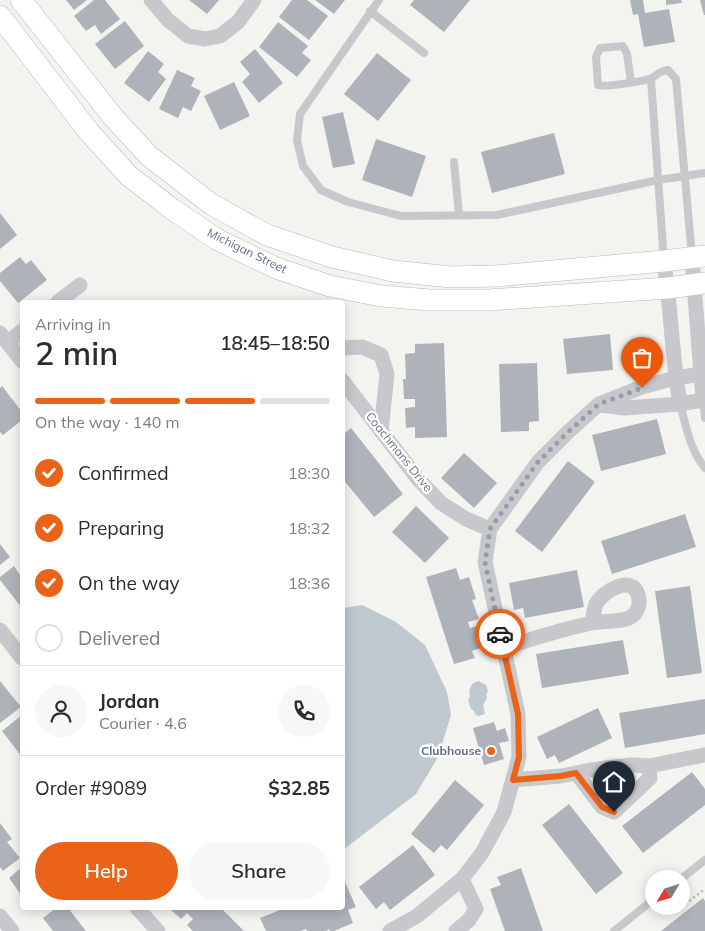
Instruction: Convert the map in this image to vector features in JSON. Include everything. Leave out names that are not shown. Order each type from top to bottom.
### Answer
[{"type":"street","name":"Michigan Street","points":[[21,0],[113,118],[149,156],[211,204],[267,235],[332,257],[392,271],[452,277],[496,276],[664,262],[699,257]]},
{"type":"street","points":[[151,0],[168,20],[188,36],[205,39],[220,36],[238,22],[254,0]]},
{"type":"street","name":"Michigan Street","points":[[0,16],[89,132],[129,176],[172,209],[218,240],[276,268],[330,286],[381,296],[430,300],[488,300],[668,288],[700,284]]},
{"type":"street","points":[[599,404],[624,408],[680,404],[703,400],[699,257]]},
{"type":"street","points":[[664,262],[680,404]]},
{"type":"street","points":[[61,300],[80,286]]},
{"type":"street","points":[[20,332],[4,338],[20,358]]},
{"type":"street","points":[[345,348],[362,347],[381,355],[386,374],[381,431]]},
{"type":"street","points":[[390,931],[417,916],[462,879],[482,853],[504,812],[519,757],[518,714],[485,562],[490,529],[538,462],[599,404],[676,378],[702,374]]},
{"type":"street","name":"Coachmans Drive","points":[[345,384],[418,479],[441,503],[466,519],[490,529]]},
{"type":"street","points":[[503,648],[592,623]]},
{"type":"street","points":[[0,630],[20,655]]},
{"type":"street","points":[[513,780],[561,776],[623,766],[649,766],[704,755]]},
{"type":"street","points":[[576,773],[602,807],[614,812],[650,778],[649,766]]},
{"type":"street","points":[[456,931],[469,920],[476,909],[462,879]]},
{"type":"street","points":[[138,910],[158,931]]},
{"type":"street","points":[[0,916],[12,931]]},
{"type":"lane","points":[[379,0],[300,114],[297,140],[303,166],[321,190],[348,202],[401,216],[497,214],[658,180],[705,173]]},
{"type":"lane","points":[[370,11],[424,53]]},
{"type":"lane","points":[[631,82],[627,54],[623,46],[600,48],[596,57],[598,85],[603,86],[631,82],[651,79],[656,74],[668,70],[676,79],[685,176],[699,257]]},
{"type":"lane","points":[[651,79],[664,262]]},
{"type":"lane","points":[[454,162],[459,215]]},
{"type":"lane","points":[[703,400],[705,418]]},
{"type":"lane","points":[[680,404],[693,450],[705,468]]},
{"type":"lane","points":[[690,872],[705,860]]},
{"type":"lane","points":[[614,931],[645,906]]},
{"type":"path","points":[[690,900],[705,889]]},
{"type":"shaded area","points":[[362,605],[396,622],[425,645],[447,692],[451,715],[438,757],[416,794],[345,848],[345,608]]},
{"type":"shaded area","points":[[479,681],[486,685],[488,691],[483,705],[485,714],[478,716],[471,709],[468,700],[470,696],[469,690],[473,683]]},
{"type":"building","points":[[66,0],[87,0],[74,10]]},
{"type":"building","points":[[94,0],[105,0],[120,19],[101,34],[95,25],[86,31],[74,16]]},
{"type":"building","points":[[189,0],[219,0],[207,14]]},
{"type":"building","points":[[292,0],[307,0],[328,16],[309,40],[279,17]]},
{"type":"building","points":[[315,0],[345,0],[334,14]]},
{"type":"building","points":[[414,0],[470,0],[444,32],[410,5]]},
{"type":"building","points":[[630,0],[643,0],[645,13],[669,9],[675,42],[644,47],[638,14],[633,15]]},
{"type":"building","points":[[666,0],[681,0],[682,3],[666,5]]},
{"type":"building","points":[[700,0],[705,0],[705,15],[704,15]]},
{"type":"building","points":[[125,21],[144,46],[115,69],[95,44]]},
{"type":"building","points":[[278,22],[308,46],[302,53],[311,60],[297,77],[259,47]]},
{"type":"building","points":[[255,49],[283,83],[259,103],[242,82],[250,74],[240,62]]},
{"type":"building","points":[[148,51],[164,64],[158,72],[166,79],[149,102],[124,83]]},
{"type":"building","points":[[377,53],[411,80],[378,121],[344,94]]},
{"type":"building","points":[[177,70],[195,78],[191,86],[201,91],[191,111],[183,107],[178,118],[159,109]]},
{"type":"building","points":[[234,82],[250,116],[220,130],[204,96]]},
{"type":"building","points":[[343,112],[355,164],[333,168],[322,117]]},
{"type":"building","points":[[554,133],[565,174],[492,193],[481,152]]},
{"type":"building","points":[[376,139],[426,156],[412,197],[362,180]]},
{"type":"building","points":[[0,213],[17,235],[0,249]]},
{"type":"building","points":[[20,257],[26,264],[31,260],[47,280],[18,303],[0,281],[0,273]]},
{"type":"building","points":[[610,334],[613,370],[567,374],[563,339]]},
{"type":"building","points":[[444,343],[447,437],[415,438],[415,427],[406,428],[405,408],[415,407],[415,399],[404,399],[403,379],[406,379],[405,354],[415,353],[415,344]]},
{"type":"building","points":[[537,363],[539,421],[529,422],[529,431],[501,432],[499,364]]},
{"type":"building","points":[[2,386],[20,409],[20,422],[3,435],[0,432],[0,388]]},
{"type":"building","points":[[657,419],[666,454],[601,471],[592,435]]},
{"type":"building","points":[[351,428],[403,494],[374,517],[345,482],[345,433]]},
{"type":"building","points":[[464,453],[497,483],[474,508],[441,478]]},
{"type":"building","points":[[568,461],[595,482],[542,552],[515,531]]},
{"type":"building","points":[[416,506],[449,538],[425,563],[392,532]]},
{"type":"building","points":[[685,514],[696,547],[612,574],[601,541]]},
{"type":"building","points":[[0,544],[10,557],[0,565]]},
{"type":"building","points":[[14,566],[20,575],[20,605],[0,580],[0,577]]},
{"type":"building","points":[[456,568],[460,580],[469,577],[476,599],[472,600],[479,619],[468,622],[470,628],[477,626],[484,647],[472,651],[475,658],[454,664],[426,577]]},
{"type":"building","points":[[577,570],[584,607],[525,618],[523,608],[514,610],[509,583]]},
{"type":"building","points":[[690,586],[702,673],[667,678],[655,591]]},
{"type":"building","points":[[623,640],[629,674],[542,688],[536,654]]},
{"type":"building","points":[[0,681],[20,708],[0,723]]},
{"type":"building","points":[[705,699],[705,734],[625,748],[619,713]]},
{"type":"building","points":[[598,708],[612,738],[559,763],[555,755],[547,759],[537,737]]},
{"type":"building","points":[[20,717],[20,754],[2,731]]},
{"type":"building","name":"Clubhouse","points":[[494,722],[497,731],[505,728],[509,741],[499,743],[504,759],[484,765],[473,728]]},
{"type":"building","points":[[692,772],[705,789],[705,805],[643,853],[622,826]]},
{"type":"building","points":[[455,780],[484,805],[447,850],[441,845],[434,853],[411,834]]},
{"type":"building","points":[[569,804],[623,873],[596,894],[542,825]]},
{"type":"building","points":[[0,823],[12,839],[7,842],[20,858],[3,871],[0,867]]},
{"type":"building","points":[[413,845],[435,875],[390,910],[384,902],[376,909],[359,887]]},
{"type":"building","points":[[521,868],[543,931],[505,931],[490,889],[501,885],[497,877]]},
{"type":"building","points":[[20,869],[20,893],[9,878]]},
{"type":"building","points":[[345,882],[356,907],[348,910],[353,923],[334,931],[329,929],[326,931],[307,931],[306,929],[301,931],[266,931],[260,918],[280,910],[345,910]]},
{"type":"building","points":[[703,898],[705,901],[705,931],[661,931],[681,915],[690,915],[690,908]]},
{"type":"building","points":[[53,910],[70,910],[86,931],[53,931],[43,918]]},
{"type":"building","points":[[171,910],[223,910],[244,931],[193,931],[187,925],[193,919],[187,913],[181,919]]},
{"type":"way so far","points":[[500,634],[485,562],[490,529],[538,462],[568,432],[599,404],[642,388]]},
{"type":"place","name":"Clubhouse","points":[[491,751]]},
{"type":"route","points":[[500,634],[518,714],[519,757],[513,780],[576,773],[602,807],[614,812]]}]
